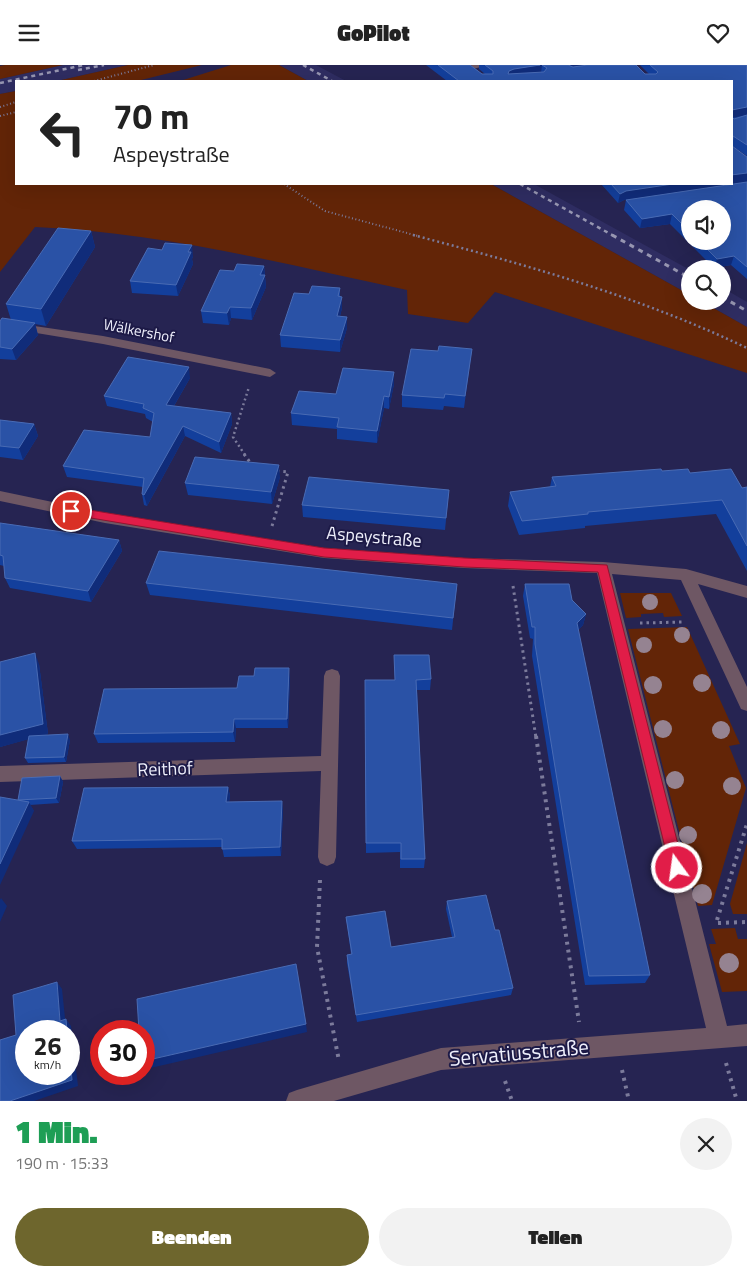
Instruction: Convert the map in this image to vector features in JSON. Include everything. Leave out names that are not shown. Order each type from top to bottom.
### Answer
[{"type":"street","points":[[467,66],[485,65]]},
{"type":"street","points":[[467,66],[480,77]]},
{"type":"street","name":"Wälkershof","points":[[0,324],[103,340],[270,373]]},
{"type":"street","name":"Aspeystraße","points":[[0,496],[105,518],[324,553],[603,568],[686,575],[747,592]]},
{"type":"street","points":[[603,568],[719,1037]]},
{"type":"street","points":[[686,575],[747,704]]},
{"type":"street","points":[[327,857],[332,676]]},
{"type":"street","name":"Reithof","points":[[0,774],[331,763]]},
{"type":"street","name":"Servatiusstraße","points":[[298,1101],[441,1059],[747,1035]]},
{"type":"path","points":[[98,80],[154,65]]},
{"type":"path","points":[[0,107],[15,102]]},
{"type":"path","points":[[0,116],[15,113]]},
{"type":"path","points":[[286,185],[325,211],[508,259],[605,290],[694,323],[747,348]]},
{"type":"path","points":[[254,468],[233,437],[255,371]]},
{"type":"path","points":[[268,543],[288,473],[271,470]]},
{"type":"path","points":[[510,564],[583,1048]]},
{"type":"path","points":[[616,624],[708,621]]},
{"type":"path","points":[[716,923],[747,824]]},
{"type":"path","points":[[327,857],[320,881],[317,947],[344,1087]]},
{"type":"path","points":[[719,1037],[736,1101]]},
{"type":"shaded area","points":[[63,65],[128,65],[61,80],[15,80],[15,91],[0,94],[0,79]]},
{"type":"shaded area","points":[[63,65],[0,79],[0,66]]},
{"type":"shaded area","points":[[128,65],[202,65],[141,80],[61,80]]},
{"type":"shaded area","points":[[231,65],[279,65],[306,80],[183,80]]},
{"type":"shaded area","points":[[279,65],[316,65],[344,80],[306,80]]},
{"type":"shaded area","points":[[15,91],[15,185],[493,185],[681,290],[681,310],[717,310],[747,327],[747,373],[495,292],[468,323],[408,314],[407,290],[269,260],[129,235],[35,227],[0,272],[0,94]]},
{"type":"shaded area","points":[[493,185],[536,185],[681,265],[681,290]]},
{"type":"shaded area","points":[[731,293],[747,302],[747,327],[717,310],[731,310]]},
{"type":"shaded area","points":[[620,593],[671,593],[682,616],[664,617],[663,613],[641,614],[641,617],[626,618]]},
{"type":"shaded area","points":[[687,627],[740,744],[729,746],[746,788],[712,905],[698,906],[628,629]]},
{"type":"shaded area","points":[[747,843],[747,914],[733,914],[730,904]]},
{"type":"shaded area","points":[[735,928],[738,939],[747,939],[747,991],[722,992],[709,944],[716,944],[711,929]]},
{"type":"building","points":[[438,65],[470,65],[482,74],[493,74],[493,71],[485,65],[540,65],[514,69],[509,71],[508,74],[544,72],[547,68],[542,65],[568,65],[573,67],[588,65],[636,65],[645,74],[656,74],[658,72],[650,65],[747,65],[747,107],[733,110],[733,80],[458,80]]},
{"type":"building","points":[[747,115],[747,145],[733,136],[733,118]]},
{"type":"building","points":[[733,147],[747,157],[747,173],[733,175]]},
{"type":"building","points":[[747,182],[747,267],[734,256],[717,259],[708,250],[731,250],[731,200],[681,200],[681,223],[672,214],[642,219],[626,200],[727,185]]},
{"type":"building","points":[[612,185],[666,185],[626,191],[620,194]]},
{"type":"building","points":[[58,228],[91,231],[41,309],[6,304]]},
{"type":"building","points":[[165,243],[192,245],[188,252],[191,252],[176,285],[130,281],[148,248],[162,250]]},
{"type":"building","points":[[237,264],[264,266],[260,275],[265,275],[251,308],[230,307],[227,313],[201,311],[220,270],[234,271]]},
{"type":"building","points":[[312,286],[340,288],[338,296],[342,297],[337,316],[347,317],[340,340],[280,335],[294,293],[309,294]]},
{"type":"building","points":[[2,318],[35,323],[12,349],[0,347],[0,321]]},
{"type":"building","points":[[439,346],[472,349],[465,396],[445,394],[444,398],[402,395],[411,349],[438,351]]},
{"type":"building","points":[[128,357],[189,367],[166,405],[231,413],[219,442],[183,426],[144,495],[142,494],[144,478],[63,466],[84,430],[150,437],[154,413],[143,408],[144,404],[104,396]]},
{"type":"building","points":[[343,368],[394,372],[389,397],[384,396],[377,431],[337,427],[339,418],[291,413],[299,391],[336,394]]},
{"type":"building","points":[[0,420],[34,424],[19,448],[0,446]]},
{"type":"building","points":[[195,457],[279,465],[271,492],[185,483]]},
{"type":"building","points":[[661,469],[662,471],[688,469],[690,473],[731,469],[742,488],[747,487],[747,546],[722,500],[588,512],[588,514],[522,521],[510,492],[556,486],[552,477]]},
{"type":"building","points":[[309,477],[449,490],[446,518],[302,505]]},
{"type":"building","points":[[0,523],[119,540],[88,591],[5,578],[3,556],[0,555]]},
{"type":"building","points":[[159,551],[457,584],[453,618],[146,583]]},
{"type":"building","points":[[525,584],[569,584],[572,600],[586,614],[577,623],[650,975],[589,976],[535,644],[535,627],[532,627]]},
{"type":"building","points":[[35,653],[43,724],[0,735],[0,662]]},
{"type":"building","points":[[394,655],[429,655],[431,679],[416,680],[425,859],[401,859],[401,843],[366,843],[365,680],[395,680]]},
{"type":"building","points":[[255,668],[289,668],[287,719],[234,719],[233,732],[94,734],[104,689],[237,688],[239,676],[254,676]]},
{"type":"building","points":[[68,734],[64,757],[25,758],[29,736]]},
{"type":"building","points":[[60,776],[56,798],[18,800],[22,778]]},
{"type":"building","points":[[228,787],[226,802],[282,801],[280,847],[222,849],[222,839],[72,841],[84,788]]},
{"type":"building","points":[[0,797],[29,802],[0,864]]},
{"type":"building","points":[[486,895],[495,930],[499,930],[513,988],[356,1015],[347,955],[352,954],[346,917],[385,911],[391,947],[455,937],[447,901]]},
{"type":"building","points":[[296,964],[306,1024],[155,1058],[155,1020],[138,1020],[137,999]]},
{"type":"building","points":[[57,982],[60,1020],[15,1020],[15,1022],[13,995]]},
{"type":"building","points":[[15,1035],[15,1085],[57,1085],[10,1101],[0,1101],[0,1040]]},
{"type":"railway","points":[[0,83],[84,65]]},
{"type":"railway","points":[[78,70],[104,65]]},
{"type":"railway","points":[[303,65],[330,80]]},
{"type":"railway","points":[[522,185],[614,236]]},
{"type":"railway","points":[[612,235],[681,273]]},
{"type":"railway","points":[[731,302],[747,311]]},
{"type":"route","points":[[71,511],[324,553],[464,563],[603,568],[677,868]]}]
